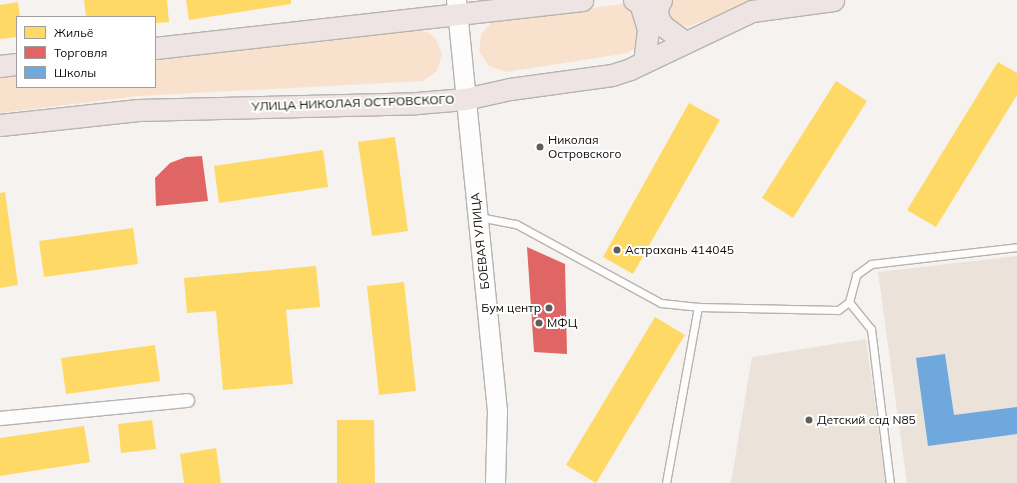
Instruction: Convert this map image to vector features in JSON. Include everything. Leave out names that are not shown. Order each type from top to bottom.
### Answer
[{"type":"main road","points":[[156,48],[457,7],[582,0]]},
{"type":"main road","points":[[634,0],[640,3],[648,30],[644,61]]},
{"type":"main road","points":[[661,0],[657,8],[658,18],[663,26],[685,42]]},
{"type":"main road","name":"УЛИЦА НИКОЛАЯ ОСТРОВСКОГО","points":[[0,125],[138,110],[417,104],[464,99],[510,89],[612,75],[630,70],[644,61],[752,11],[833,0]]},
{"type":"main road","name":"БОЕВАЯ УЛИЦА","points":[[457,7],[464,99],[497,411],[495,483]]},
{"type":"main road","points":[[0,66],[16,64]]},
{"type":"street","points":[[0,418],[187,400]]},
{"type":"lane","points":[[477,216],[516,224],[661,303],[698,307],[838,310],[850,302],[856,276],[871,264],[1017,247]]},
{"type":"lane","points":[[850,302],[871,329],[890,483]]},
{"type":"lane","points":[[666,483],[698,307]]},
{"type":"shaded area","points":[[671,0],[771,0],[752,2],[687,27],[672,21],[668,11]]},
{"type":"shaded area","points":[[622,4],[630,7],[642,18],[635,48],[628,53],[506,72],[489,66],[479,51],[481,34],[493,21]]},
{"type":"shaded area","points":[[415,29],[429,33],[436,39],[442,54],[437,71],[423,81],[139,96],[0,113],[0,76],[16,73],[16,88],[156,88],[156,56]]},
{"type":"shaded area","points":[[1017,256],[1017,483],[907,483],[878,272]]},
{"type":"shaded area","name":"Детский сад N85","points":[[866,339],[886,483],[731,483],[752,357]]},
{"type":"building: Жильё","points":[[84,0],[167,0],[169,22],[156,23],[156,16],[86,16]]},
{"type":"building: Жильё","points":[[186,0],[291,0],[291,4],[189,20]]},
{"type":"building: Жильё","points":[[18,2],[20,16],[16,16],[16,37],[0,39],[0,5]]},
{"type":"building: Жильё","points":[[998,62],[1017,73],[1017,95],[936,227],[907,210]]},
{"type":"building: Жильё","points":[[836,81],[867,101],[793,218],[762,198]]},
{"type":"building: Жильё","points":[[689,103],[720,120],[633,274],[603,257]]},
{"type":"building: Жильё","points":[[395,137],[408,231],[372,236],[358,142]]},
{"type":"building: Жильё","points":[[323,150],[328,187],[219,203],[214,166]]},
{"type":"building: Жильё","points":[[5,192],[18,285],[0,288],[0,193]]},
{"type":"building: Жильё","points":[[133,228],[138,264],[44,277],[39,241]]},
{"type":"building: Жильё","points":[[316,266],[320,307],[286,310],[293,384],[223,390],[216,311],[187,313],[184,278]]},
{"type":"building: Жильё","points":[[404,282],[416,391],[379,395],[367,286]]},
{"type":"building: Жильё","points":[[655,317],[685,335],[596,483],[566,465]]},
{"type":"building: Жильё","points":[[155,345],[160,381],[66,394],[61,358]]},
{"type":"building: Жильё","points":[[152,420],[156,449],[121,453],[118,424]]},
{"type":"building: Жильё","points":[[337,420],[374,420],[375,483],[337,483]]},
{"type":"building: Жильё","points":[[84,426],[90,462],[0,476],[0,438]]},
{"type":"building: Жильё","points":[[216,448],[221,483],[184,483],[180,454]]},
{"type":"building: Торговля","points":[[202,156],[208,201],[156,206],[155,178],[170,163],[186,157]]},
{"type":"building: Торговля","name":"Бум центр","points":[[527,247],[565,264],[567,354],[534,352]]},
{"type":"building: Школы","points":[[945,354],[954,415],[1017,407],[1017,434],[928,446],[916,358]]},
{"type":"place","name":"Николая Островского","points":[[540,147]]},
{"type":"place","name":"Астрахань 414045","points":[[617,250]]},
{"type":"place","name":"Бум центр","points":[[549,308]]},
{"type":"place","name":"МФЦ","points":[[539,323]]},
{"type":"place","name":"Детский сад N85","points":[[809,420]]}]
